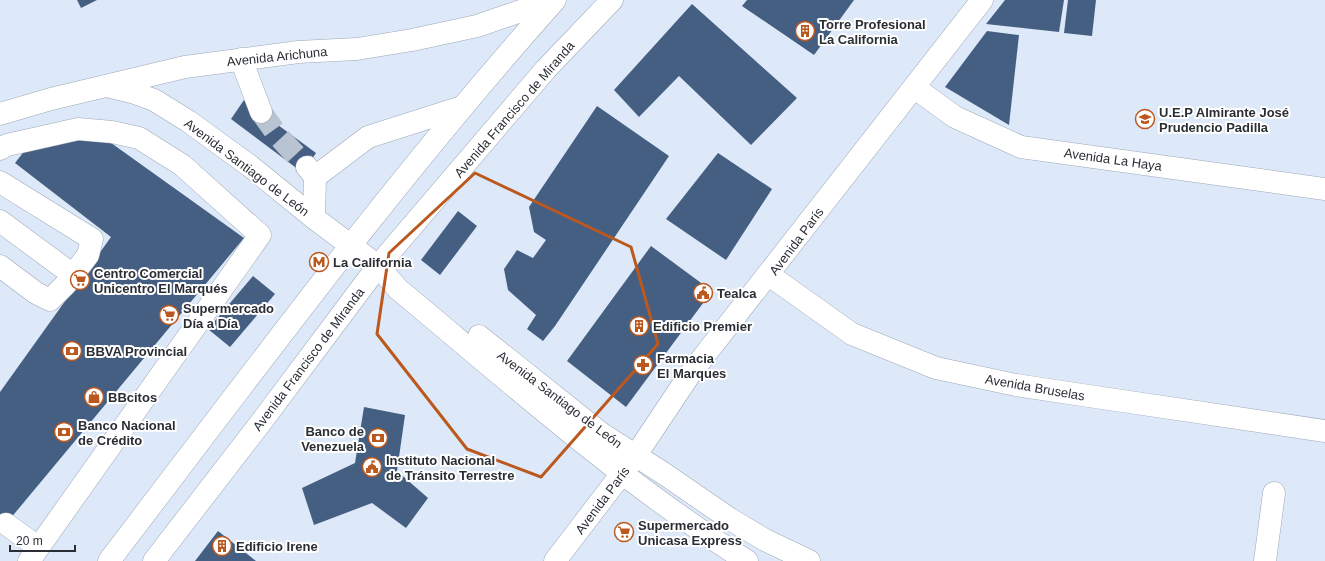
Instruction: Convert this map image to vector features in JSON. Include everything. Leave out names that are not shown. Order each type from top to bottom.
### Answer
[{"type":"street","name":"Avenida Arichuna","points":[[0,114],[51,99],[178,68],[298,52],[357,49],[412,40],[477,26],[554,0]]},
{"type":"street","points":[[109,561],[352,245],[462,107],[554,0]]},
{"type":"street","name":"Avenida Francisco de Miranda","points":[[154,561],[262,421],[378,266],[546,69],[612,0]]},
{"type":"street","name":"Avenida París","points":[[555,561],[636,455],[690,374],[915,88],[982,0]]},
{"type":"street","points":[[241,59],[261,112]]},
{"type":"street","name":"Avenida Santiago de León","points":[[107,86],[132,92],[154,100],[250,166],[314,218],[378,266],[398,289],[622,474],[716,541],[747,561]]},
{"type":"street","name":"Avenida La Haya","points":[[915,88],[955,117],[1021,147],[1325,189]]},
{"type":"street","points":[[314,218],[311,172],[368,137],[462,107]]},
{"type":"street","points":[[0,149],[7,145],[78,129],[112,132],[139,138],[182,165],[260,235],[33,554],[6,524]]},
{"type":"street","points":[[0,182],[92,239],[88,255],[73,275],[50,300],[36,294],[0,266]]},
{"type":"street","points":[[0,221],[73,275]]},
{"type":"street","name":"Avenida Santiago de León","points":[[378,266],[406,279],[602,434],[636,455],[730,519],[765,540],[809,561]]},
{"type":"street","name":"Avenida Bruselas","points":[[769,275],[852,334],[936,368],[1038,388],[1325,431]]},
{"type":"street","points":[[1265,561],[1274,493]]},
{"type":"highlighted area","points":[[475,173],[631,247],[658,344],[541,477],[467,449],[377,334],[389,253]]},
{"type":"building","points":[[77,0],[97,0],[81,8]]},
{"type":"building","name":"Torre Profesional La California","points":[[747,0],[854,0],[814,55],[742,6]]},
{"type":"building","points":[[1005,0],[1064,0],[1059,32],[986,24]]},
{"type":"building","points":[[1068,0],[1096,0],[1092,36],[1064,33]]},
{"type":"building","points":[[692,4],[797,98],[751,145],[679,76],[639,117],[614,90]]},
{"type":"building","points":[[987,31],[1019,35],[1009,125],[945,87]]},
{"type":"building","points":[[244,100],[316,153],[303,173],[231,119]]},
{"type":"building","points":[[597,106],[669,156],[555,326],[543,341],[527,329],[536,315],[508,290],[504,269],[517,250],[533,258],[546,240],[534,232],[529,207]]},
{"type":"building","points":[[100,135],[244,238],[0,531],[0,392],[111,237],[15,163],[29,145]]},
{"type":"building","points":[[718,153],[772,189],[726,260],[666,219]]},
{"type":"building","points":[[458,211],[477,226],[440,275],[421,260]]},
{"type":"building","name":"Edificio Premier","points":[[651,246],[712,291],[626,407],[567,361]]},
{"type":"building","points":[[253,276],[275,294],[230,347],[208,329]]},
{"type":"building","name":"Instituto Nacional de Tránsito Terrestre","points":[[364,407],[405,415],[397,471],[428,498],[406,528],[372,503],[314,525],[302,488],[355,463]]},
{"type":"building","name":"Edificio Irene","points":[[218,531],[256,561],[195,561]]},
{"type":"tunnel","points":[[261,112],[279,137],[307,167]]},
{"type":"place","name":"Torre Profesional La California","points":[[805,31]]},
{"type":"place","name":"U.E.P Almirante José Prudencio Padilla","points":[[1145,119]]},
{"type":"place","name":"La California","points":[[319,262]]},
{"type":"place","name":"Centro Comercial Unicentro El Marqués","points":[[80,280]]},
{"type":"place","name":"Tealca","points":[[703,293]]},
{"type":"place","name":"Supermercado Día a Día","points":[[169,315]]},
{"type":"place","name":"Edificio Premier","points":[[639,326]]},
{"type":"place","name":"BBVA Provincial","points":[[72,351]]},
{"type":"place","name":"Farmacia El Marques","points":[[643,365]]},
{"type":"place","name":"BBcitos","points":[[94,397]]},
{"type":"place","name":"Banco Nacional de Crédito","points":[[64,432]]},
{"type":"place","name":"Banco de Venezuela","points":[[378,438]]},
{"type":"place","name":"Instituto Nacional de Tránsito Terrestre","points":[[372,467]]},
{"type":"place","name":"Supermercado Unicasa Express","points":[[624,532]]},
{"type":"place","name":"Edificio Irene","points":[[222,546]]}]
